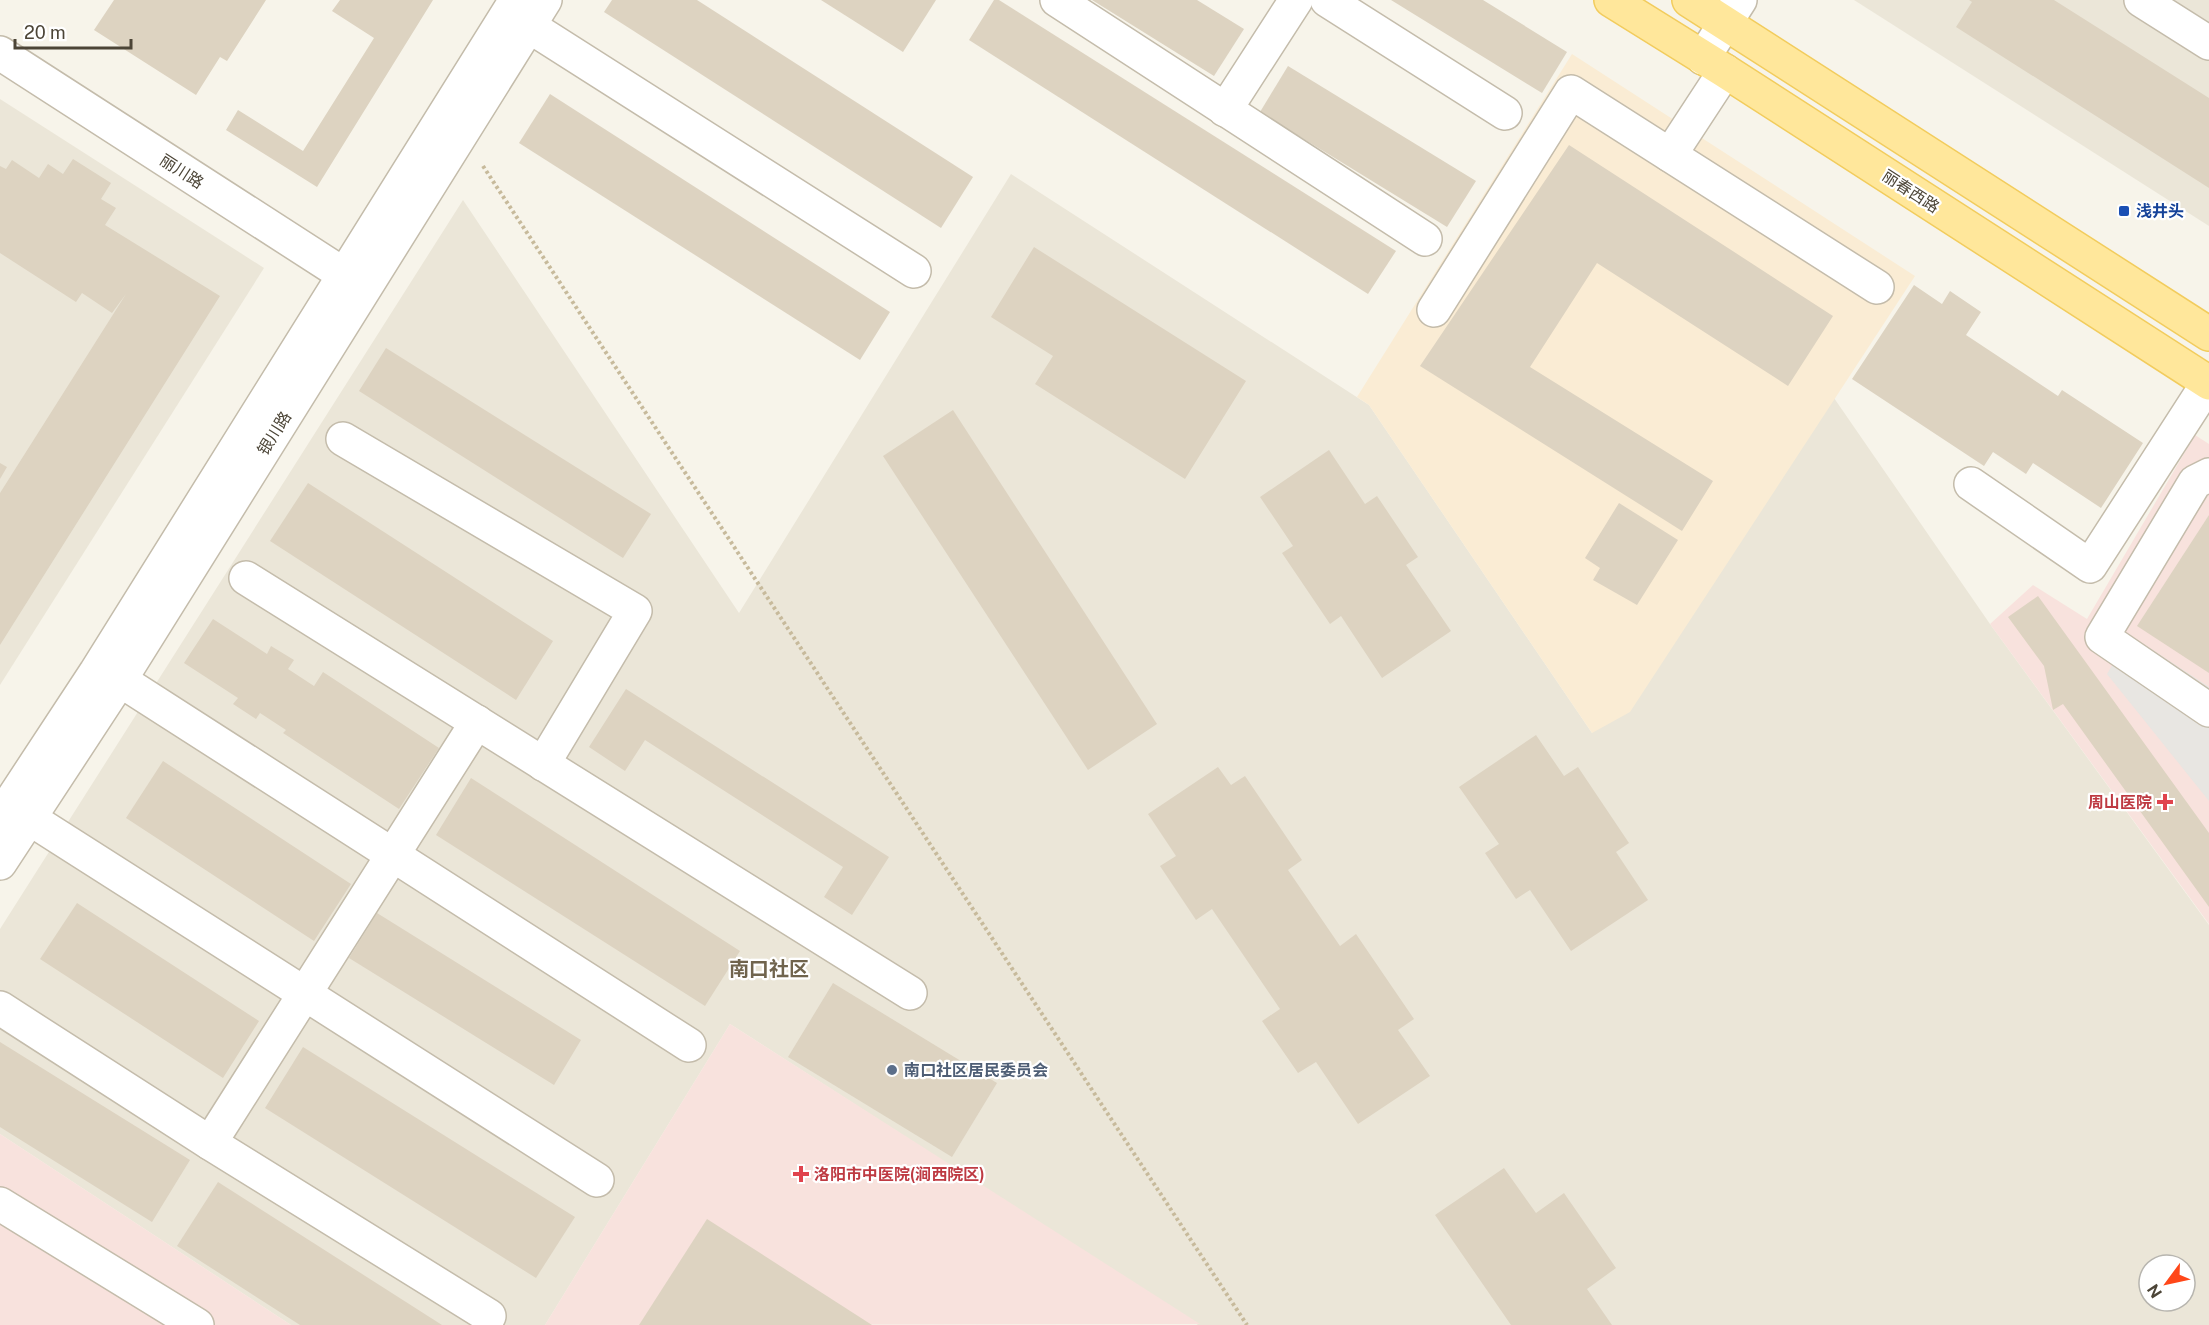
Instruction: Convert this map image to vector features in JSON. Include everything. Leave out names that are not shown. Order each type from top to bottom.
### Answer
[{"type":"main road","name":"丽春西路","points":[[1611,0],[2208,383]]},
{"type":"main road","points":[[1689,0],[1732,11],[2209,334]]},
{"type":"street","points":[[1057,0],[1425,239]]},
{"type":"street","points":[[1225,110],[1296,0]]},
{"type":"street","points":[[1327,0],[1504,113]]},
{"type":"street","points":[[2142,0],[2209,43]]},
{"type":"street","points":[[530,9],[914,271]]},
{"type":"street","name":"银川路","points":[[15,818],[120,680],[354,281],[461,134],[530,9]]},
{"type":"street","name":"银川路","points":[[0,863],[15,818],[96,672],[530,9]]},
{"type":"street","points":[[1670,155],[1714,65],[1732,11]]},
{"type":"street","name":"丽川路","points":[[0,53],[354,281]]},
{"type":"street","points":[[1434,310],[1571,92],[1877,287]]},
{"type":"street","points":[[1971,484],[2090,566],[2208,383]]},
{"type":"street","points":[[343,439],[635,611],[543,764]]},
{"type":"street","points":[[2209,474],[2195,482],[2102,637],[2209,710]]},
{"type":"street","points":[[246,578],[910,993]]},
{"type":"street","points":[[120,680],[689,1045]]},
{"type":"street","points":[[210,1143],[477,722]]},
{"type":"street","points":[[15,818],[305,993],[597,1179]]},
{"type":"street","points":[[0,1008],[210,1143],[489,1316]]},
{"type":"street","points":[[0,1204],[197,1325]]},
{"type":"path","points":[[461,134],[1247,1325]]},
{"type":"shaded area","points":[[1854,0],[2209,0],[2209,226]]},
{"type":"shaded area","points":[[1572,54],[1915,276],[1630,712],[1592,733],[1369,405],[1357,397]]},
{"type":"shaded area","points":[[0,99],[264,268],[0,685]]},
{"type":"shaded area","points":[[1011,174],[1369,405],[1592,733],[1834,398],[1990,624],[2209,925],[2209,1325],[1198,1325],[730,1024],[545,1325],[291,1325],[0,1134],[0,929],[463,200],[739,613]]},
{"type":"shaded area","name":"周山医院","points":[[2195,435],[2209,444],[2209,924],[1990,624],[2033,585],[2087,619]]},
{"type":"shaded area","points":[[2130,635],[2209,687],[2209,801],[2107,674]]},
{"type":"shaded area","name":"洛阳市中医院(涧西院区)","points":[[730,1024],[1200,1324],[545,1325]]},
{"type":"shaded area","points":[[0,1134],[291,1325],[0,1325]]},
{"type":"building","points":[[114,0],[266,0],[227,61],[220,57],[196,95],[94,30]]},
{"type":"building","points":[[340,0],[433,0],[317,187],[226,130],[238,110],[303,151],[374,38],[332,11]]},
{"type":"building","points":[[612,0],[697,0],[973,177],[941,228],[604,12]]},
{"type":"building","points":[[821,0],[936,0],[903,52]]},
{"type":"building","points":[[994,0],[999,0],[1396,251],[1368,294],[969,40]]},
{"type":"building","points":[[1092,0],[1197,0],[1244,29],[1214,76]]},
{"type":"building","points":[[1391,0],[1483,0],[1567,52],[1542,93]]},
{"type":"building","points":[[1969,0],[2054,0],[2209,98],[2209,188],[1956,27],[1972,2]]},
{"type":"building","points":[[1288,66],[1476,181],[1447,227],[1260,112]]},
{"type":"building","points":[[550,94],[890,312],[860,360],[519,143]]},
{"type":"building","points":[[1569,145],[1833,316],[1788,386],[1597,263],[1530,367],[1713,481],[1682,531],[1420,366]]},
{"type":"building","points":[[73,159],[111,183],[101,199],[116,208],[105,225],[220,296],[0,645],[0,493],[126,294],[112,313],[82,293],[76,302],[0,253],[0,166],[6,169],[12,160],[39,178],[48,164],[63,174]]},
{"type":"building","points":[[1034,247],[1246,381],[1185,479],[1035,384],[1053,356],[991,317]]},
{"type":"building","points":[[1914,285],[1942,304],[1950,291],[1981,312],[1966,335],[2058,396],[2062,390],[2143,443],[2101,508],[2033,463],[2026,474],[1993,452],[1984,466],[1852,379]]},
{"type":"building","points":[[386,348],[651,514],[623,558],[359,391]]},
{"type":"building","points":[[953,410],[1157,724],[1088,770],[883,456]]},
{"type":"building","points":[[1329,450],[1365,504],[1377,496],[1418,557],[1406,565],[1451,631],[1382,678],[1341,616],[1330,624],[1282,553],[1293,546],[1260,497]]},
{"type":"building","points":[[0,463],[7,467],[0,479]]},
{"type":"building","points":[[308,483],[553,641],[516,700],[270,541]]},
{"type":"building","points":[[1619,503],[1678,540],[1637,605],[1593,580],[1600,568],[1585,558]]},
{"type":"building","points":[[2209,515],[2209,673],[2137,626]]},
{"type":"building","points":[[2038,596],[2209,833],[2209,907],[2063,704],[2053,710],[2044,666],[2008,617]]},
{"type":"building","points":[[213,619],[267,654],[271,646],[294,660],[288,669],[314,686],[323,672],[439,748],[399,809],[283,733],[286,730],[260,713],[256,719],[233,704],[238,698],[184,663]]},
{"type":"building","points":[[626,689],[889,857],[852,915],[824,897],[843,867],[645,740],[625,771],[589,747]]},
{"type":"building","points":[[1536,735],[1564,776],[1578,767],[1629,843],[1616,852],[1648,900],[1571,951],[1530,890],[1516,899],[1485,853],[1499,844],[1459,787]]},
{"type":"building","points":[[163,761],[351,884],[314,941],[126,818]]},
{"type":"building","points":[[1218,767],[1231,785],[1245,776],[1302,860],[1288,870],[1340,946],[1356,934],[1414,1019],[1398,1030],[1430,1076],[1358,1124],[1316,1062],[1298,1073],[1262,1021],[1280,1009],[1212,909],[1196,920],[1160,866],[1176,856],[1148,814]]},
{"type":"building","points":[[471,778],[740,951],[705,1006],[436,835]]},
{"type":"building","points":[[77,903],[259,1021],[223,1078],[40,959]]},
{"type":"building","points":[[377,913],[581,1040],[554,1085],[349,958]]},
{"type":"building","name":"南口社区居民委员会","points":[[833,983],[997,1083],[952,1157],[788,1057]]},
{"type":"building","points":[[0,1042],[190,1160],[152,1222],[0,1127]]},
{"type":"building","points":[[303,1047],[575,1217],[536,1278],[265,1108]]},
{"type":"building","points":[[1504,1168],[1536,1213],[1564,1193],[1616,1268],[1587,1289],[1612,1325],[1511,1325],[1435,1215]]},
{"type":"building","points":[[218,1182],[442,1325],[300,1325],[177,1246]]},
{"type":"building","points":[[707,1219],[872,1325],[639,1325]]},
{"type":"place","name":"浅井头","points":[[2124,211]]},
{"type":"place","name":"周山医院","points":[[2165,802]]},
{"type":"place","name":"南口社区居民委员会","points":[[892,1070]]},
{"type":"place","name":"洛阳市中医院(涧西院区)","points":[[801,1174]]},
{"type":"district","name":"南口社区","points":[[769,969]]}]
